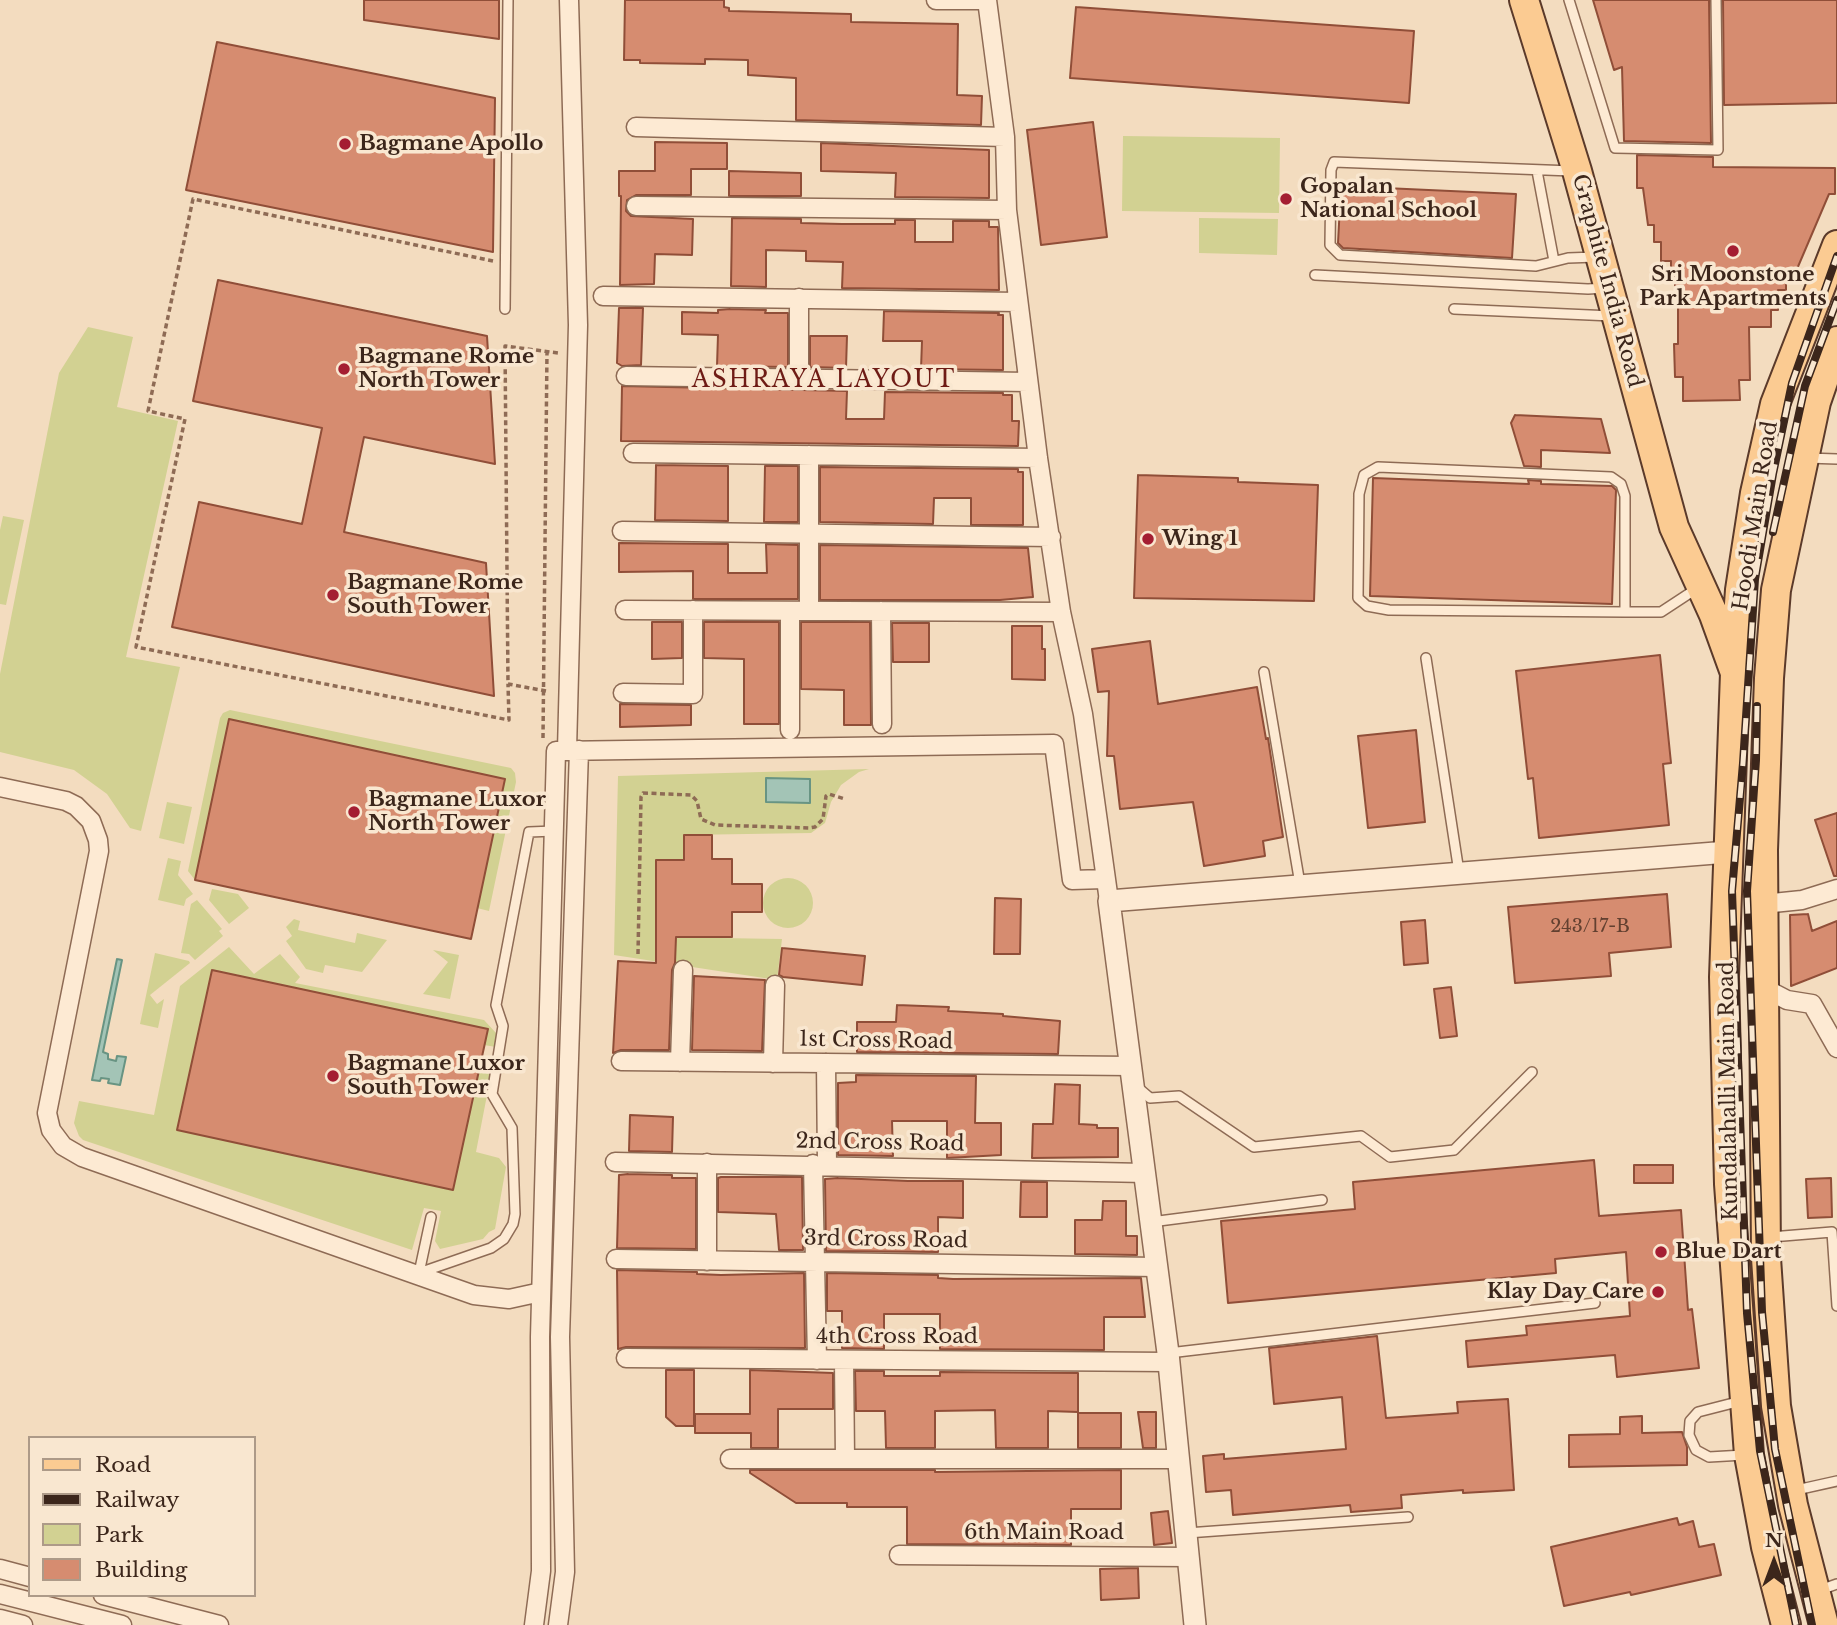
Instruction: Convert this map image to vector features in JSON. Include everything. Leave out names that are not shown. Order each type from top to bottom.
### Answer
[{"type":"main road","name":"Graphite India Road","points":[[1524,0],[1577,171],[1674,527],[1695,574]]},
{"type":"main road","name":"Hoodi Main Road","points":[[1735,673],[1740,590],[1755,493],[1775,404],[1837,245]]},
{"type":"main road","name":"Hoodi Main Road","points":[[1776,590],[1816,402],[1837,341]]},
{"type":"main road","name":"Kundalahalli Main Road","points":[[1695,574],[1714,615],[1735,673],[1724,977],[1729,1184],[1749,1455],[1766,1547],[1786,1625]]},
{"type":"main road","name":"Kundalahalli Main Road","points":[[1776,590],[1769,678],[1763,904],[1766,1238],[1776,1406],[1791,1492],[1826,1588],[1824,1625]]},
{"type":"main road","points":[[1735,673],[1769,678]]},
{"type":"street","points":[[558,1625],[565,1572],[560,1337],[567,751],[577,355],[569,0]]},
{"type":"street","points":[[936,0],[987,0],[1005,137],[1007,210],[1028,382],[1061,612],[1083,713],[1109,901],[1168,1357],[1195,1625]]},
{"type":"street","points":[[636,127],[1005,137]]},
{"type":"street","points":[[636,206],[1007,210]]},
{"type":"street","points":[[603,296],[1018,302]]},
{"type":"street","points":[[799,298],[799,379]]},
{"type":"street","points":[[626,376],[1028,382]]},
{"type":"street","points":[[633,453],[1038,458]]},
{"type":"street","points":[[808,455],[809,611]]},
{"type":"street","points":[[622,531],[1051,537]]},
{"type":"street","points":[[625,610],[1061,612]]},
{"type":"street","points":[[623,693],[693,694],[694,610]]},
{"type":"street","points":[[790,611],[790,730]]},
{"type":"street","points":[[881,611],[882,724]]},
{"type":"street","points":[[567,751],[1054,744],[1072,880],[1104,878]]},
{"type":"street","points":[[534,1625],[541,1571],[541,1292],[554,831],[567,751]]},
{"type":"street","points":[[0,787],[66,801],[76,806],[91,821],[98,840],[99,851],[47,1112],[55,1138],[71,1153],[474,1295],[509,1299],[541,1292]]},
{"type":"street","points":[[1109,901],[1728,852]]},
{"type":"street","points":[[1763,904],[1802,900],[1837,889]]},
{"type":"street","points":[[680,1062],[683,970]]},
{"type":"street","points":[[773,1063],[775,985]]},
{"type":"street","points":[[1762,987],[1787,1000],[1812,1004],[1837,1048]]},
{"type":"street","name":"1st Cross Road","points":[[621,1061],[826,1063],[1132,1075]]},
{"type":"street","points":[[817,1360],[815,1262],[826,1063]]},
{"type":"street","name":"2nd Cross Road","points":[[615,1161],[1145,1173]]},
{"type":"street","points":[[707,1163],[707,1261]]},
{"type":"street","name":"3rd Cross Road","points":[[616,1259],[1156,1267]]},
{"type":"street","name":"4th Cross Road","points":[[626,1358],[844,1360],[1168,1357]]},
{"type":"street","points":[[844,1360],[845,1459]]},
{"type":"street","points":[[730,1459],[1180,1459]]},
{"type":"street","name":"6th Main Road","points":[[899,1555],[1189,1557]]},
{"type":"street","points":[[0,1569],[28,1576]]},
{"type":"street","points":[[0,1594],[122,1625]]},
{"type":"street","points":[[111,1597],[219,1625]]},
{"type":"street","points":[[0,1619],[23,1625]]},
{"type":"lane","points":[[505,310],[508,0]]},
{"type":"lane","points":[[1569,0],[1615,148],[1718,150],[1716,0]]},
{"type":"lane","points":[[1577,171],[1334,162],[1331,170],[1328,238],[1333,250],[1340,255],[1536,266],[1568,258],[1600,257]]},
{"type":"lane","points":[[1537,171],[1554,261]]},
{"type":"lane","points":[[1315,275],[1608,288]]},
{"type":"lane","points":[[1454,310],[1617,316]]},
{"type":"lane","points":[[1803,458],[1837,459]]},
{"type":"lane","points":[[1625,612],[1625,496],[1621,484],[1611,477],[1378,467],[1364,475],[1359,494],[1358,598],[1367,606],[1389,610],[1625,612],[1661,612],[1695,574]]},
{"type":"lane","points":[[1426,657],[1459,873]]},
{"type":"lane","points":[[1264,672],[1300,886]]},
{"type":"lane","points":[[416,1274],[491,1248],[504,1239],[513,1224],[512,1128],[492,1094],[503,1026],[496,1005],[529,832],[554,831]]},
{"type":"lane","points":[[1132,1075],[1150,1098],[1180,1096],[1254,1147],[1361,1136],[1390,1157],[1454,1150],[1532,1072]]},
{"type":"lane","points":[[1151,1222],[1322,1200]]},
{"type":"lane","points":[[416,1274],[431,1217]]},
{"type":"lane","points":[[1766,1238],[1835,1229],[1837,1306]]},
{"type":"lane","points":[[1168,1357],[1595,1303]]},
{"type":"lane","points":[[1746,1401],[1698,1412],[1690,1421],[1689,1435],[1696,1450],[1709,1457],[1749,1455]]},
{"type":"lane","points":[[1791,1492],[1837,1481]]},
{"type":"lane","points":[[1187,1533],[1408,1517]]},
{"type":"path","points":[[506,264],[193,198],[148,411],[185,419],[136,647],[509,720],[505,346],[577,355]]},
{"type":"path","points":[[508,684],[569,695]]},
{"type":"path","points":[[638,954],[643,793],[691,795],[697,801],[701,819],[715,825],[809,828],[815,827],[823,819],[826,796],[829,794],[845,799]]},
{"type":"green space","points":[[1123,136],[1280,138],[1279,213],[1122,211]]},
{"type":"green space","points":[[1199,218],[1278,219],[1277,255],[1199,253]]},
{"type":"green space","points":[[88,327],[133,337],[117,407],[178,421],[126,657],[180,667],[141,831],[130,828],[107,794],[74,770],[0,752],[0,674],[59,373]]},
{"type":"green space","points":[[3,516],[24,520],[6,605],[0,604],[0,530]]},
{"type":"green space","points":[[230,710],[511,768],[516,782],[489,911],[477,908],[505,779],[230,719],[195,880],[188,871],[220,718]]},
{"type":"green space","points":[[869,769],[859,772],[841,785],[831,802],[825,823],[811,833],[684,835],[684,860],[656,860],[656,937],[782,939],[777,980],[614,955],[618,776]]},
{"type":"green space","points":[[167,802],[192,807],[184,844],[159,838]]},
{"type":"green space","points":[[168,858],[181,861],[178,875],[193,894],[186,899],[184,906],[158,900]]},
{"type":"green space","points":[[788,878],[806,885],[813,903],[806,921],[788,928],[770,921],[763,903],[770,885]]},
{"type":"green space","points":[[212,889],[238,894],[249,908],[229,924],[209,900]]},
{"type":"green space","points":[[197,900],[222,929],[219,931],[223,936],[195,960],[189,954],[181,953],[191,904]]},
{"type":"green space","points":[[294,919],[300,921],[298,930],[355,943],[357,933],[387,940],[362,972],[325,965],[323,973],[306,969],[286,941],[292,936],[286,927]]},
{"type":"green space","points":[[229,947],[254,974],[280,954],[300,977],[295,983],[484,1020],[496,1033],[496,1047],[484,1045],[487,1029],[212,970],[177,1130],[453,1190],[482,1056],[494,1059],[476,1152],[499,1158],[506,1167],[495,1229],[483,1239],[440,1249],[435,1241],[441,1211],[424,1208],[412,1250],[83,1140],[79,1136],[74,1123],[79,1101],[154,1115],[180,986]]},
{"type":"green space","points":[[433,950],[459,955],[450,999],[423,994],[448,962]]},
{"type":"green space","points":[[155,953],[190,963],[150,995],[157,1004],[164,999],[158,1028],[140,1024]]},
{"type":"shaded area","points":[[766,778],[810,779],[810,803],[766,802]]},
{"type":"shaded area","points":[[117,959],[122,960],[103,1052],[108,1054],[108,1059],[116,1061],[117,1056],[126,1057],[120,1085],[108,1083],[109,1079],[92,1080]]},
{"type":"building","points":[[364,0],[499,0],[499,39],[364,20]]},
{"type":"building","points":[[625,0],[724,0],[724,7],[729,8],[729,11],[851,14],[851,22],[958,24],[957,95],[982,96],[981,125],[796,120],[796,78],[748,75],[748,60],[705,59],[705,64],[640,63],[640,60],[624,60]]},
{"type":"building","points":[[1593,0],[1709,0],[1711,143],[1624,141],[1622,67],[1614,70]]},
{"type":"building","points":[[1723,0],[1837,0],[1837,103],[1724,105]]},
{"type":"building","points":[[1076,7],[1414,31],[1409,103],[1070,78]]},
{"type":"building","name":"Bagmane Apollo","points":[[217,42],[495,98],[493,252],[186,190]]},
{"type":"building","points":[[1093,122],[1107,237],[1041,245],[1027,130]]},
{"type":"building","points":[[655,142],[727,143],[727,169],[691,169],[691,195],[636,195],[627,200],[626,211],[631,216],[693,219],[692,255],[655,254],[654,284],[620,285],[619,171],[655,171]]},
{"type":"building","points":[[821,143],[989,150],[989,198],[895,197],[896,173],[821,171]]},
{"type":"building","name":"Sri Moonstone Park Apartments","points":[[1637,155],[1713,157],[1713,167],[1835,168],[1835,194],[1829,194],[1797,269],[1786,269],[1786,290],[1778,290],[1778,310],[1771,310],[1771,327],[1749,327],[1750,380],[1739,380],[1740,400],[1683,401],[1683,377],[1675,377],[1674,344],[1678,344],[1678,289],[1675,289],[1675,276],[1671,276],[1671,261],[1661,261],[1661,242],[1654,242],[1654,225],[1648,225],[1643,188],[1637,188]]},
{"type":"building","points":[[729,171],[801,173],[801,196],[729,196]]},
{"type":"building","points":[[1341,186],[1516,194],[1512,258],[1343,248],[1338,243]]},
{"type":"building","points":[[732,218],[801,219],[801,223],[842,224],[895,224],[895,220],[915,220],[915,242],[953,242],[953,221],[989,221],[989,227],[998,227],[999,290],[842,288],[843,262],[806,261],[806,251],[766,250],[766,287],[731,286]]},
{"type":"building","points":[[218,280],[487,336],[495,464],[364,437],[344,532],[486,563],[494,696],[172,627],[199,502],[302,524],[322,428],[193,401]]},
{"type":"building","points":[[619,308],[643,308],[641,365],[622,366],[617,363]]},
{"type":"building","points":[[718,310],[788,313],[788,367],[717,366],[718,335],[682,334],[682,312],[718,313]]},
{"type":"building","points":[[884,311],[999,313],[998,315],[1003,315],[1003,370],[921,369],[922,341],[883,341]]},
{"type":"building","points":[[810,336],[847,336],[846,368],[810,367]]},
{"type":"building","points":[[622,386],[847,391],[846,419],[884,419],[885,392],[1003,393],[1012,395],[1012,421],[1019,421],[1018,446],[621,441]]},
{"type":"building","points":[[1515,415],[1601,419],[1610,453],[1541,450],[1541,467],[1524,466],[1511,423]]},
{"type":"building","points":[[656,465],[728,466],[728,521],[655,520]]},
{"type":"building","points":[[765,466],[798,466],[798,522],[764,522]]},
{"type":"building","points":[[820,467],[1018,469],[1018,472],[1023,472],[1023,525],[971,525],[971,498],[934,498],[933,524],[820,522]]},
{"type":"building","points":[[1138,475],[1238,478],[1238,482],[1318,485],[1314,601],[1134,598]]},
{"type":"building","points":[[1373,478],[1529,484],[1528,480],[1541,481],[1541,484],[1612,486],[1616,490],[1612,604],[1370,596]]},
{"type":"building","points":[[619,543],[728,544],[728,573],[767,573],[766,544],[798,545],[798,599],[693,599],[693,571],[619,572]]},
{"type":"building","points":[[820,545],[1028,548],[1033,597],[1000,600],[820,600]]},
{"type":"building","points":[[652,622],[682,622],[682,658],[652,659]]},
{"type":"building","points":[[704,622],[779,622],[779,724],[744,724],[744,659],[704,658]]},
{"type":"building","points":[[801,622],[870,622],[871,725],[844,725],[844,690],[801,689]]},
{"type":"building","points":[[892,623],[929,623],[929,662],[893,662]]},
{"type":"building","points":[[1012,626],[1042,626],[1045,680],[1012,679]]},
{"type":"building","points":[[1150,641],[1158,704],[1257,687],[1266,739],[1268,738],[1283,837],[1263,841],[1265,856],[1204,866],[1193,802],[1120,809],[1114,756],[1107,756],[1109,691],[1098,692],[1092,649]]},
{"type":"building","points":[[1660,655],[1671,763],[1663,764],[1669,825],[1539,838],[1533,778],[1528,779],[1516,671]]},
{"type":"building","points":[[620,704],[691,705],[691,725],[620,727]]},
{"type":"building","name":"Bagmane Luxor North Tower","points":[[229,719],[505,779],[471,939],[195,880]]},
{"type":"building","points":[[1416,730],[1425,822],[1368,828],[1358,736]]},
{"type":"building","points":[[1837,813],[1837,876],[1834,876],[1815,820]]},
{"type":"building","points":[[684,835],[712,835],[712,859],[732,859],[732,884],[762,884],[762,912],[732,912],[732,937],[676,937],[669,1050],[621,1050],[613,1053],[618,961],[656,963],[656,860],[684,860]]},
{"type":"building","points":[[1667,894],[1671,947],[1609,953],[1611,976],[1515,983],[1508,907]]},
{"type":"building","points":[[995,898],[1021,899],[1020,954],[994,954]]},
{"type":"building","points":[[1808,914],[1812,931],[1837,921],[1837,968],[1791,986],[1790,915]]},
{"type":"building","points":[[1425,920],[1428,963],[1404,965],[1401,922]]},
{"type":"building","points":[[782,948],[865,956],[862,985],[783,977],[779,975]]},
{"type":"building","name":"Bagmane Luxor South Tower","points":[[212,970],[488,1029],[453,1190],[177,1130]]},
{"type":"building","points":[[694,976],[765,980],[762,1051],[692,1050]]},
{"type":"building","points":[[1451,987],[1457,1036],[1440,1038],[1434,989]]},
{"type":"building","points":[[897,1005],[949,1007],[948,1011],[1060,1021],[1058,1054],[857,1052],[857,1022],[896,1022]]},
{"type":"building","points":[[856,1075],[976,1076],[975,1123],[1001,1123],[1001,1155],[947,1158],[947,1121],[892,1121],[893,1156],[838,1155],[838,1083],[856,1082]]},
{"type":"building","points":[[1055,1084],[1080,1085],[1079,1124],[1097,1125],[1097,1128],[1118,1128],[1118,1157],[1032,1158],[1033,1124],[1053,1124]]},
{"type":"building","points":[[630,1115],[673,1117],[672,1152],[629,1151]]},
{"type":"building","points":[[1594,1160],[1599,1216],[1681,1210],[1688,1310],[1692,1309],[1699,1368],[1617,1377],[1615,1355],[1468,1367],[1466,1341],[1527,1335],[1526,1326],[1630,1316],[1626,1252],[1555,1259],[1556,1273],[1228,1303],[1221,1221],[1355,1209],[1353,1182]]},
{"type":"building","points":[[1634,1165],[1673,1165],[1673,1183],[1634,1183]]},
{"type":"building","points":[[619,1175],[696,1178],[696,1249],[617,1248]]},
{"type":"building","points":[[802,1177],[803,1250],[779,1250],[776,1214],[718,1212],[718,1178]]},
{"type":"building","points":[[1831,1178],[1832,1217],[1808,1218],[1806,1179]]},
{"type":"building","points":[[825,1179],[963,1181],[963,1218],[938,1217],[938,1252],[826,1251]]},
{"type":"building","points":[[1021,1182],[1047,1182],[1047,1217],[1020,1217]]},
{"type":"building","points":[[1103,1201],[1126,1201],[1126,1236],[1137,1236],[1137,1255],[1075,1254],[1075,1220],[1102,1220]]},
{"type":"building","points":[[617,1270],[721,1275],[804,1273],[805,1348],[618,1349]]},
{"type":"building","points":[[827,1273],[938,1275],[938,1278],[953,1279],[1141,1278],[1145,1317],[1104,1317],[1104,1350],[940,1349],[940,1314],[884,1314],[884,1349],[842,1348],[842,1311],[827,1311]]},
{"type":"building","points":[[1377,1336],[1386,1418],[1458,1413],[1457,1402],[1508,1399],[1514,1490],[1463,1493],[1463,1490],[1401,1495],[1402,1508],[1351,1512],[1350,1505],[1233,1515],[1231,1490],[1206,1492],[1203,1456],[1224,1454],[1224,1459],[1346,1449],[1342,1397],[1274,1404],[1269,1348]]},
{"type":"building","points":[[666,1370],[694,1370],[694,1426],[676,1426],[666,1417]]},
{"type":"building","points":[[750,1370],[833,1373],[833,1409],[778,1409],[778,1448],[751,1448],[751,1433],[695,1433],[695,1414],[750,1414]]},
{"type":"building","points":[[855,1371],[884,1371],[884,1376],[940,1376],[940,1372],[1078,1373],[1078,1412],[1048,1411],[1048,1448],[996,1448],[995,1410],[935,1411],[935,1448],[886,1448],[885,1411],[856,1411]]},
{"type":"building","points":[[1138,1412],[1156,1412],[1156,1448],[1143,1448]]},
{"type":"building","points":[[1078,1413],[1121,1413],[1121,1448],[1078,1448]]},
{"type":"building","points":[[1642,1416],[1642,1433],[1682,1432],[1687,1447],[1687,1465],[1569,1467],[1569,1435],[1620,1434],[1620,1417]]},
{"type":"building","points":[[750,1470],[1121,1470],[1121,1509],[1071,1509],[1071,1545],[907,1544],[907,1507],[847,1507],[847,1503],[796,1503],[750,1473]]},
{"type":"building","points":[[1168,1511],[1172,1543],[1154,1545],[1151,1513]]},
{"type":"building","points":[[1677,1518],[1679,1525],[1693,1521],[1699,1547],[1714,1544],[1721,1575],[1631,1595],[1630,1592],[1564,1606],[1551,1547]]},
{"type":"building","points":[[1138,1568],[1139,1598],[1101,1600],[1100,1569]]},
{"type":"railway","points":[[1796,1625],[1760,1451],[1747,1313],[1732,891],[1755,579],[1792,383],[1837,256]]},
{"type":"railway","points":[[1773,532],[1805,386],[1837,300]]},
{"type":"railway","points":[[1757,706],[1747,891],[1762,1312],[1775,1449],[1812,1625]]},
{"type":"place","name":"Bagmane Apollo","points":[[345,144]]},
{"type":"place","name":"Gopalan National School","points":[[1286,199]]},
{"type":"place","name":"Sri Moonstone Park Apartments","points":[[1733,251]]},
{"type":"place","name":"Bagmane Rome North Tower","points":[[344,369]]},
{"type":"place","name":"Wing 1","points":[[1148,539]]},
{"type":"place","name":"Bagmane Rome South Tower","points":[[333,595]]},
{"type":"place","name":"Bagmane Luxor North Tower","points":[[354,812]]},
{"type":"place","name":"Bagmane Luxor South Tower","points":[[333,1076]]},
{"type":"place","name":"Blue Dart","points":[[1661,1252]]},
{"type":"place","name":"Klay Day Care","points":[[1658,1292]]},
{"type":"district","name":"ASHRAYA LAYOUT","points":[[824,381]]}]
